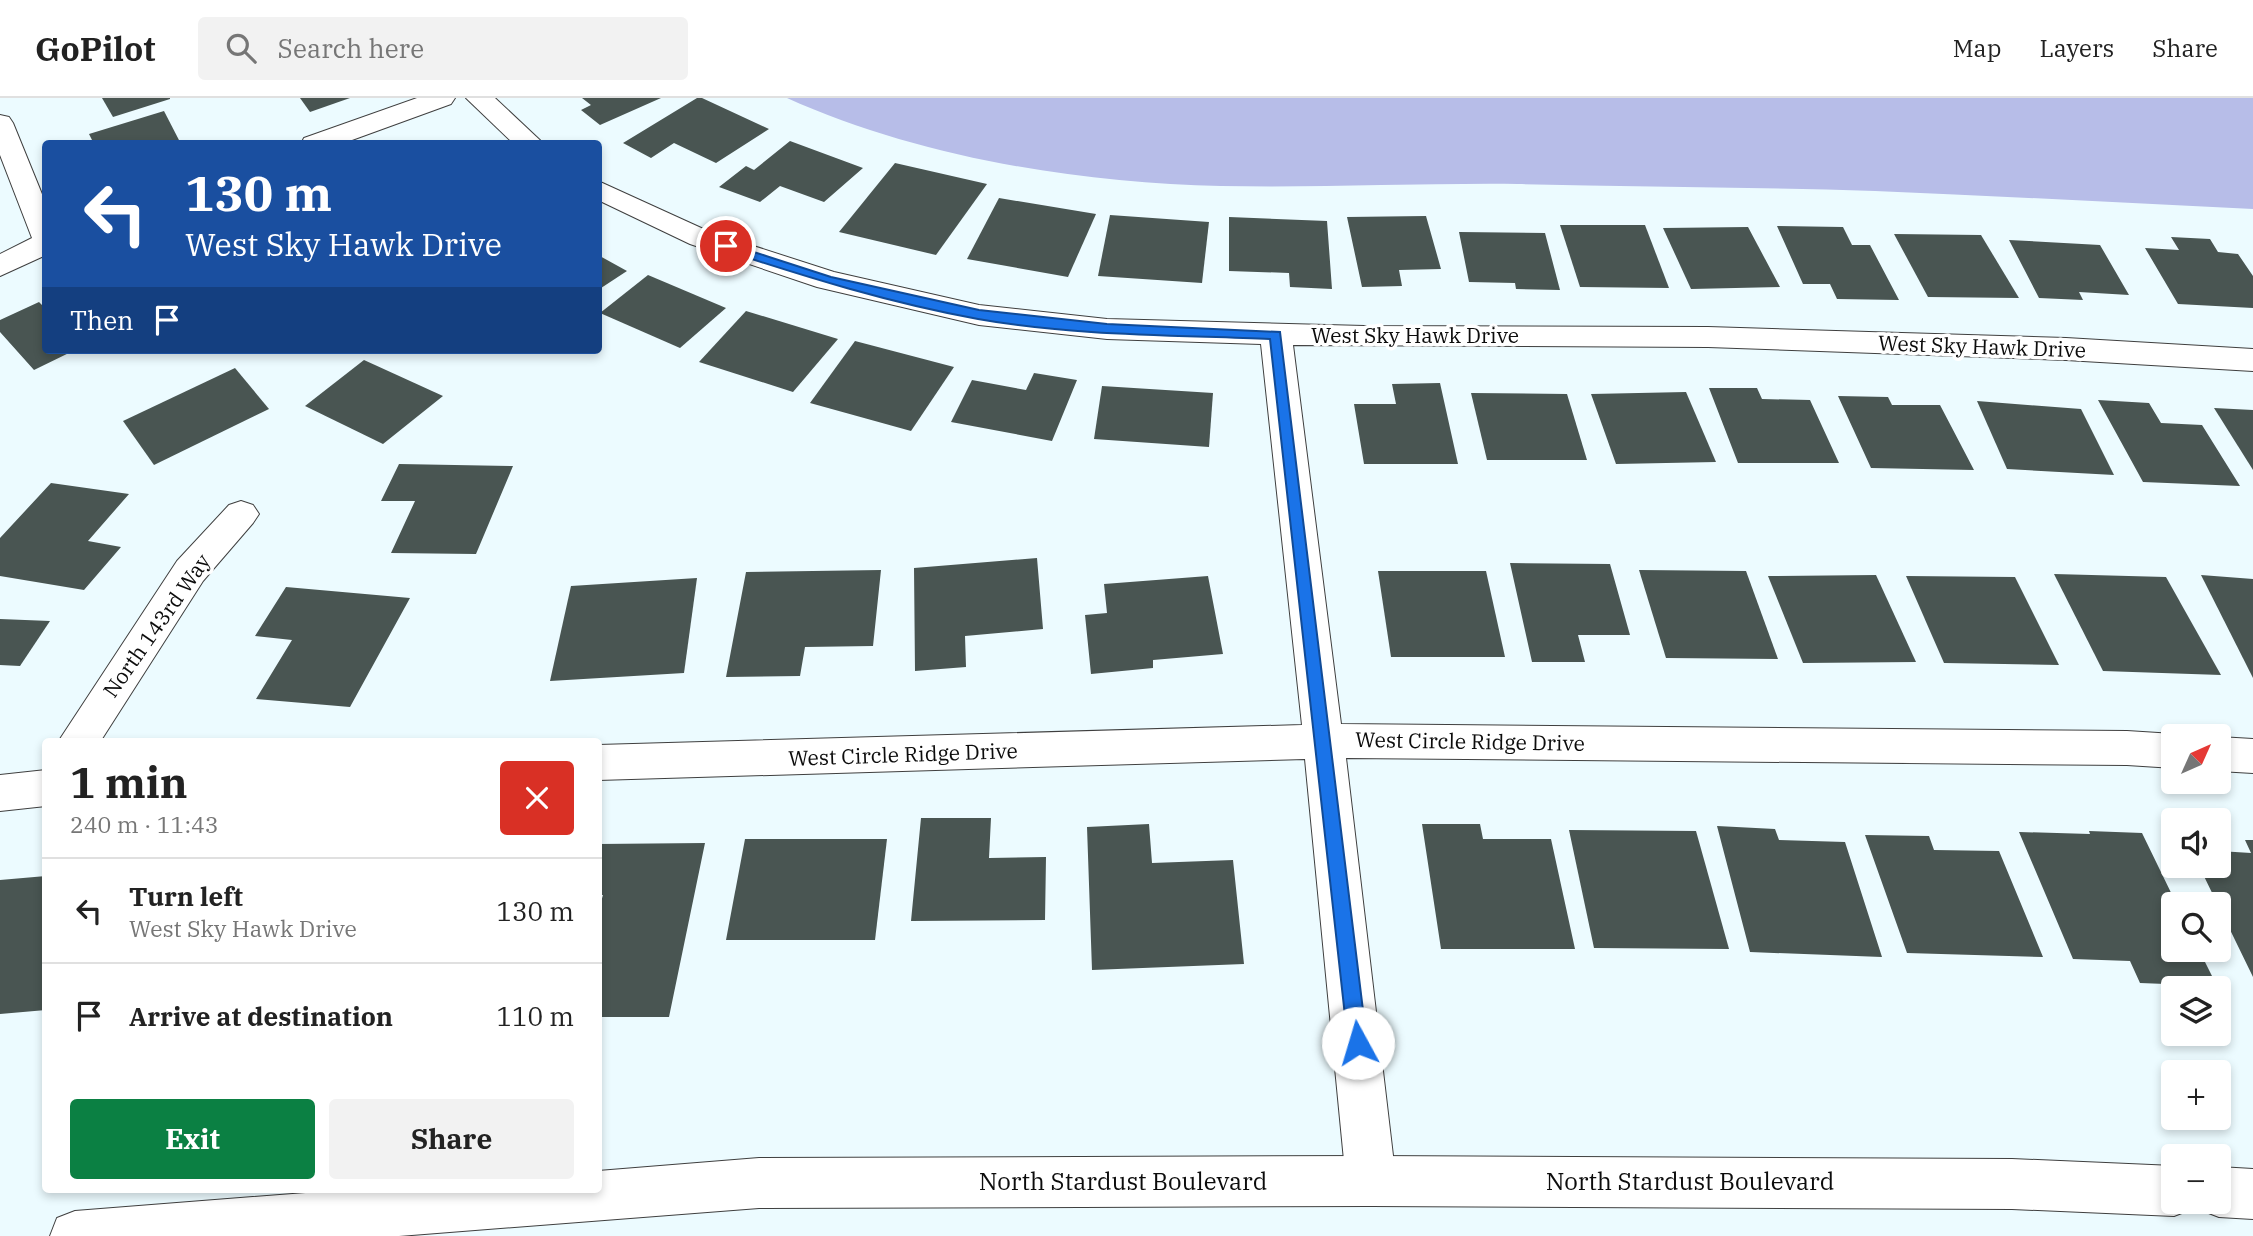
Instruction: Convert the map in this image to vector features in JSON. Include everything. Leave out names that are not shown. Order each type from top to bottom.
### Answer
[{"type":"street","points":[[325,140],[442,98]]},
{"type":"street","points":[[479,98],[526,140]]},
{"type":"street","points":[[0,123],[12,147],[35,218],[42,230]]},
{"type":"street","name":"West Sky Hawk Drive","points":[[602,192],[700,238],[828,281],[979,315],[1107,329],[1276,335],[1707,337],[2066,349],[2253,360]]},
{"type":"street","points":[[0,266],[42,245]]},
{"type":"street","points":[[1276,335],[1324,741],[1371,1181]]},
{"type":"street","name":"North 143rd Way","points":[[81,738],[190,571],[241,514]]},
{"type":"street","name":"West Circle Ridge Drive","points":[[602,763],[1324,741],[2161,750]]},
{"type":"street","points":[[2231,755],[2253,756]]},
{"type":"street","points":[[0,793],[42,788]]},
{"type":"street","name":"North Stardust Boulevard","points":[[75,1236],[760,1183],[1371,1181],[2012,1184],[2161,1190]]},
{"type":"street","points":[[2231,1193],[2253,1194]]},
{"type":"shaded area","points":[[787,98],[2253,98],[2253,209],[1830,190],[1518,184],[1166,184],[1055,172],[944,151],[837,119]]},
{"type":"building","points":[[102,98],[170,98],[170,99],[113,117]]},
{"type":"building","points":[[300,98],[350,98],[310,112]]},
{"type":"building","points":[[582,98],[661,98],[600,125],[581,110],[591,105]]},
{"type":"building","points":[[697,98],[769,129],[716,163],[674,143],[651,158],[623,143]]},
{"type":"building","points":[[164,111],[179,140],[92,140],[89,134]]},
{"type":"building","points":[[790,141],[863,168],[824,202],[780,186],[760,202],[719,187],[746,166],[754,170]]},
{"type":"building","points":[[895,163],[987,184],[936,255],[839,232]]},
{"type":"building","points":[[999,198],[1096,214],[1068,277],[967,259]]},
{"type":"building","points":[[1110,215],[1209,222],[1202,283],[1098,276]]},
{"type":"building","points":[[1426,216],[1441,269],[1399,270],[1402,286],[1362,287],[1347,217]]},
{"type":"building","points":[[1229,217],[1327,221],[1332,289],[1290,287],[1289,273],[1229,271]]},
{"type":"building","points":[[1560,225],[1645,225],[1669,288],[1580,287]]},
{"type":"building","points":[[1777,226],[1843,227],[1852,245],[1870,245],[1899,300],[1837,299],[1830,284],[1803,284]]},
{"type":"building","points":[[1748,227],[1780,287],[1691,289],[1663,228]]},
{"type":"building","points":[[1459,232],[1545,233],[1560,290],[1516,289],[1515,283],[1469,282]]},
{"type":"building","points":[[1894,234],[1981,235],[2019,298],[1928,297]]},
{"type":"building","points":[[2171,237],[2210,239],[2218,252],[2238,254],[2253,276],[2253,308],[2178,304],[2145,248],[2179,250]]},
{"type":"building","points":[[2009,240],[2100,245],[2129,295],[2079,292],[2083,300],[2039,298]]},
{"type":"building","points":[[602,257],[627,271],[602,287]]},
{"type":"building","points":[[648,275],[726,308],[680,348],[602,314]]},
{"type":"building","points":[[39,302],[42,305],[42,354],[67,354],[34,370],[0,332],[0,320]]},
{"type":"building","points":[[746,311],[838,339],[793,392],[699,362]]},
{"type":"building","points":[[855,341],[954,367],[911,431],[810,403]]},
{"type":"building","points":[[364,360],[443,396],[383,444],[305,406]]},
{"type":"building","points":[[235,368],[269,409],[154,465],[123,421]]},
{"type":"building","points":[[1034,373],[1077,380],[1052,441],[951,422],[972,380],[1026,390]]},
{"type":"building","points":[[1440,383],[1458,464],[1364,464],[1354,404],[1396,404],[1392,384]]},
{"type":"building","points":[[1102,386],[1213,393],[1209,447],[1094,439]]},
{"type":"building","points":[[1709,388],[1757,388],[1762,399],[1810,400],[1839,463],[1738,463]]},
{"type":"building","points":[[1686,392],[1716,462],[1616,464],[1591,394]]},
{"type":"building","points":[[1471,393],[1567,394],[1587,460],[1487,460]]},
{"type":"building","points":[[1838,396],[1888,397],[1892,405],[1940,405],[1974,470],[1871,468]]},
{"type":"building","points":[[2098,400],[2149,403],[2161,423],[2202,425],[2240,486],[2143,482]]},
{"type":"building","points":[[1977,401],[2081,409],[2114,475],[2007,469]]},
{"type":"building","points":[[2214,408],[2253,410],[2253,470]]},
{"type":"building","points":[[399,464],[513,466],[476,554],[391,553],[415,501],[381,501]]},
{"type":"building","points":[[51,483],[129,494],[88,541],[121,547],[84,590],[0,576],[0,538]]},
{"type":"building","points":[[1037,558],[1043,629],[965,636],[966,667],[915,671],[914,568]]},
{"type":"building","points":[[1510,563],[1610,564],[1630,635],[1578,635],[1585,662],[1532,662]]},
{"type":"building","points":[[881,570],[873,646],[805,647],[800,676],[726,677],[746,572]]},
{"type":"building","points":[[1639,570],[1746,571],[1778,659],[1666,658]]},
{"type":"building","points":[[1378,571],[1486,571],[1505,657],[1391,657]]},
{"type":"building","points":[[2054,574],[2166,577],[2221,675],[2103,671]]},
{"type":"building","points":[[1876,575],[1916,662],[1803,663],[1768,576]]},
{"type":"building","points":[[2201,575],[2253,579],[2253,678]]},
{"type":"building","points":[[1208,576],[1223,654],[1153,660],[1153,668],[1091,674],[1085,615],[1107,613],[1104,584]]},
{"type":"building","points":[[1906,576],[2015,577],[2059,665],[1944,663]]},
{"type":"building","points":[[697,578],[684,673],[550,681],[571,586]]},
{"type":"building","points":[[286,587],[410,598],[350,707],[256,699],[292,640],[255,636]]},
{"type":"building","points":[[0,619],[50,621],[20,666],[0,665]]},
{"type":"building","points":[[921,818],[991,818],[989,858],[1046,857],[1045,920],[911,921]]},
{"type":"building","points":[[1149,824],[1152,863],[1233,860],[1244,964],[1092,970],[1087,827]]},
{"type":"building","points":[[1422,824],[1480,824],[1483,839],[1551,839],[1575,949],[1441,949]]},
{"type":"building","points":[[1717,826],[1775,829],[1779,840],[1845,842],[1882,957],[1750,952]]},
{"type":"building","points":[[1569,830],[1696,831],[1729,949],[1594,948]]},
{"type":"building","points":[[2089,831],[2142,833],[2161,872],[2161,878],[2164,878],[2171,892],[2161,892],[2161,962],[2205,962],[2212,976],[2161,976],[2161,984],[2140,983],[2130,961],[2073,959],[2019,832],[2090,834]]},
{"type":"building","points":[[1865,835],[1929,836],[1934,850],[1999,851],[2043,957],[1907,953]]},
{"type":"building","points":[[745,839],[887,839],[875,940],[726,940]]},
{"type":"building","points":[[2245,840],[2253,840],[2253,977],[2231,932],[2231,892],[2212,892],[2205,878],[2231,878],[2231,852],[2251,853]]},
{"type":"building","points":[[705,843],[669,1017],[602,1017],[602,844]]},
{"type":"building","points":[[42,876],[42,1010],[0,1014],[0,880]]},
{"type":"route","points":[[726,246],[828,281],[979,315],[1107,329],[1276,335],[1358,1043]]}]
